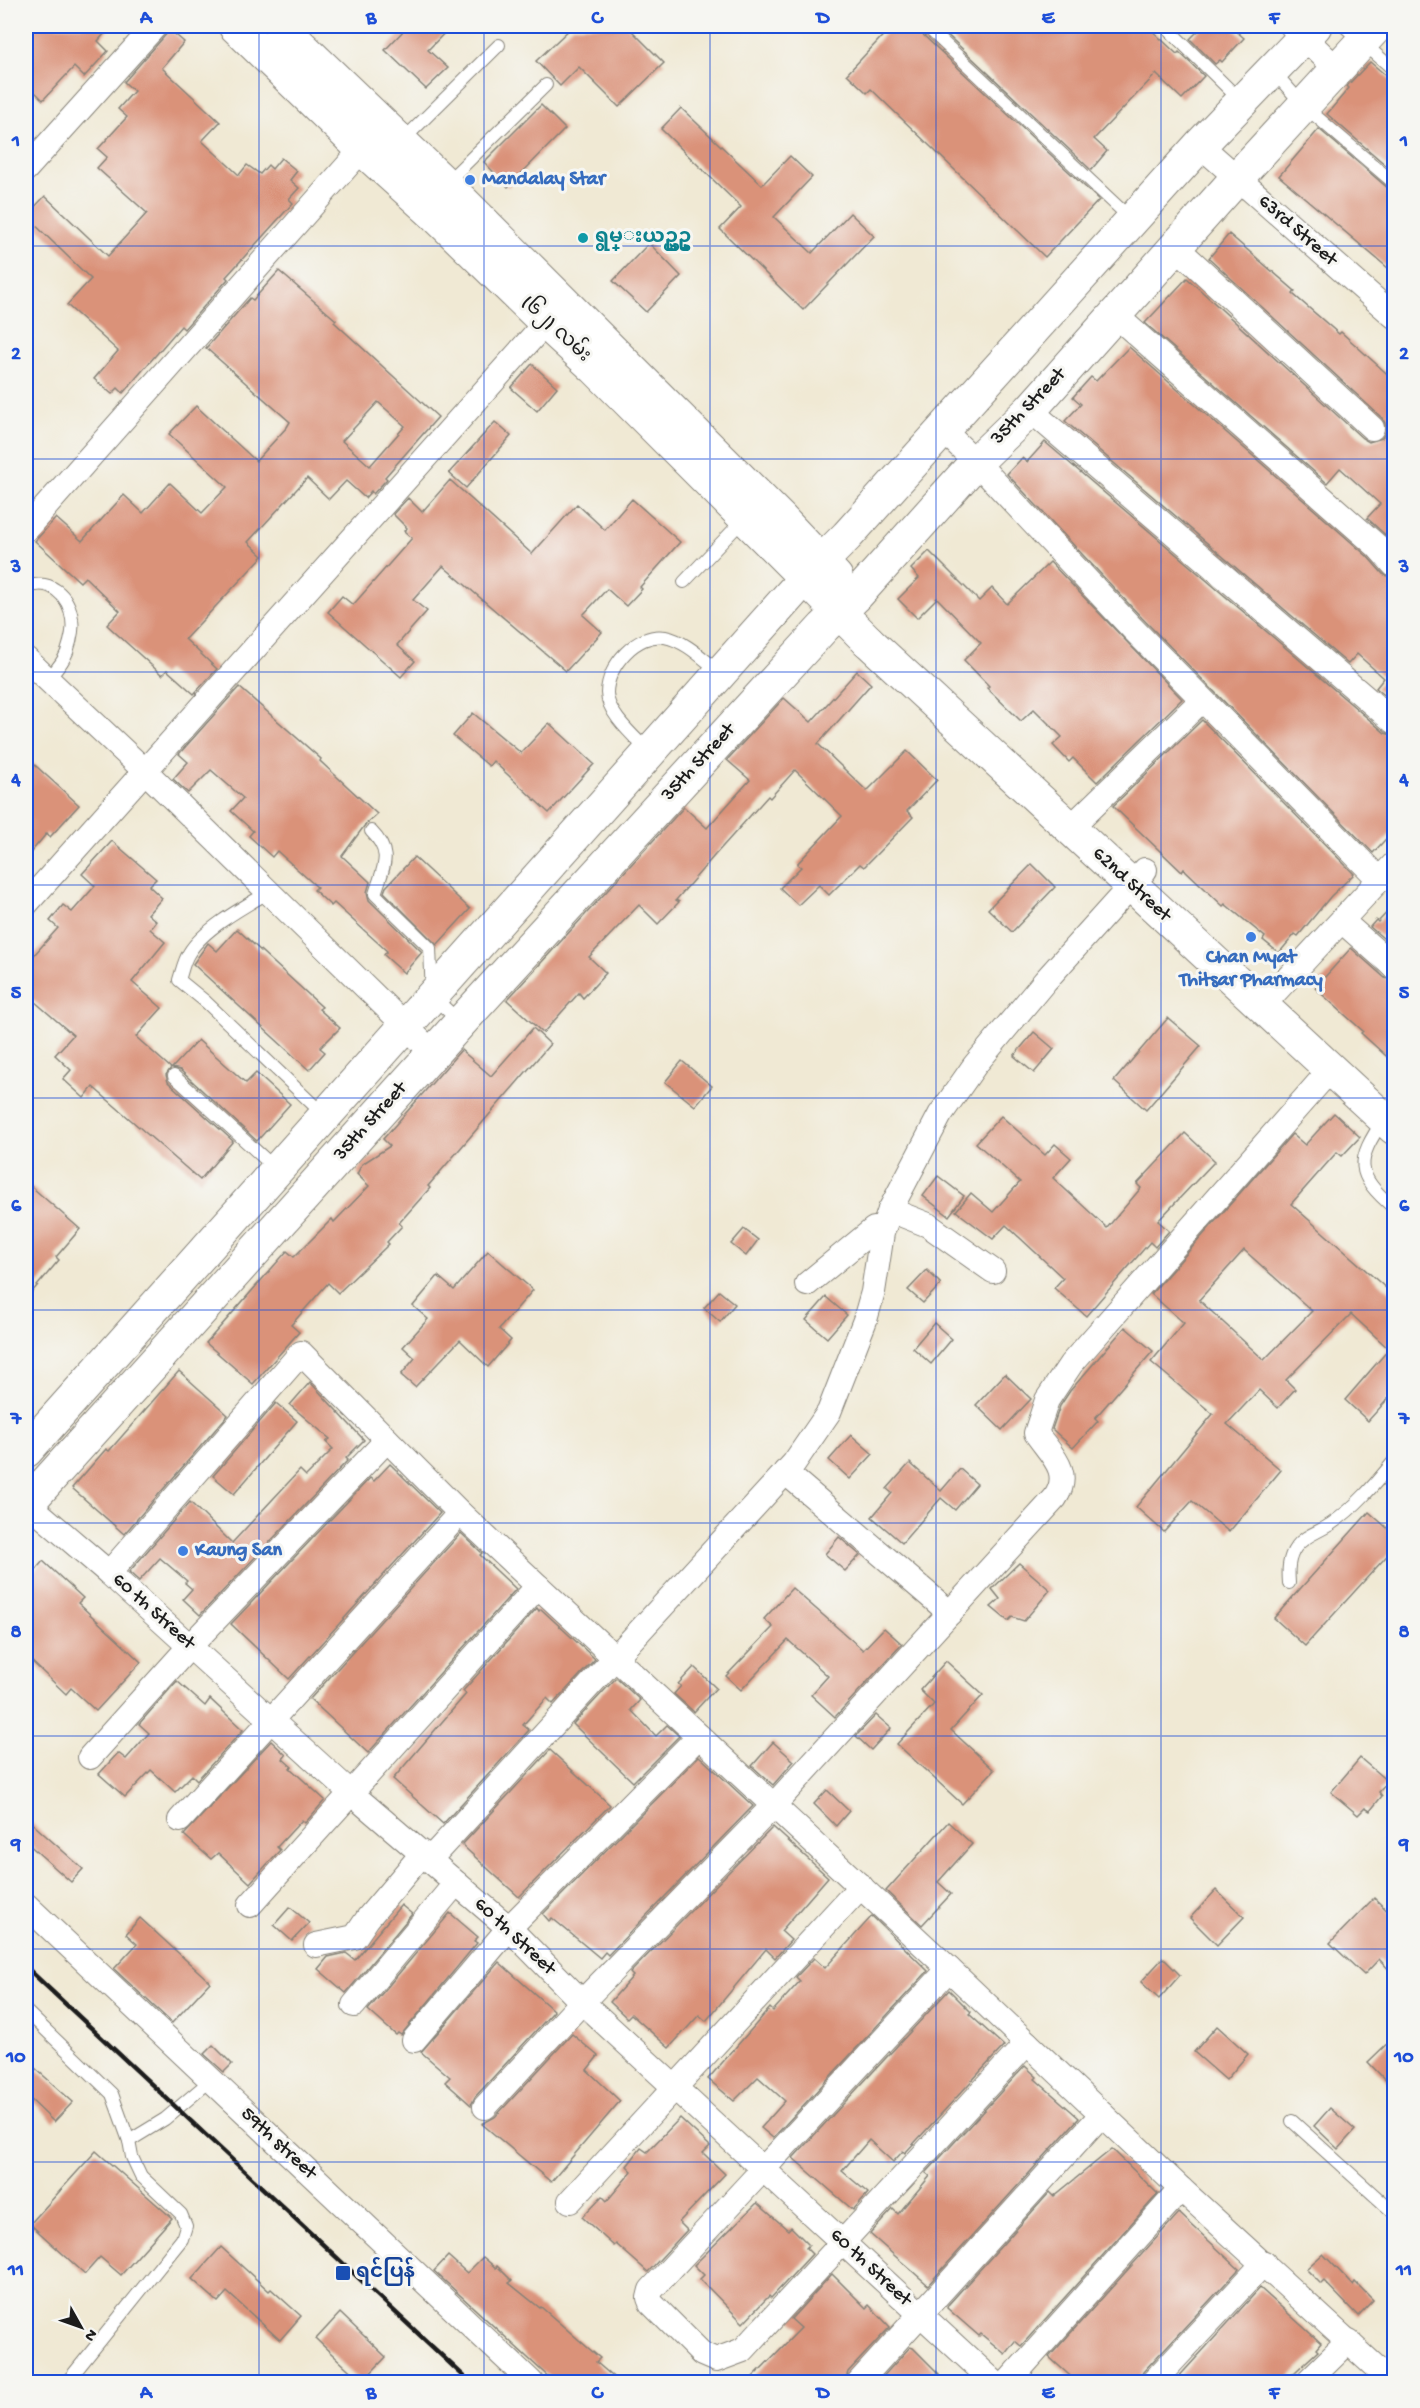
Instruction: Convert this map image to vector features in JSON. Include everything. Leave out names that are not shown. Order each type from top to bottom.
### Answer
[{"type":"main road","name":"(၆၂) လမ်း","points":[[235,26],[382,139],[445,184],[554,313],[595,368],[744,519],[814,569]]},
{"type":"main road","name":"(၆၂) လမ်း","points":[[280,26],[382,139],[434,214],[554,313],[814,569],[877,636]]},
{"type":"main road","name":"35th Street","points":[[26,1451],[814,569],[943,430],[1200,145],[1273,71],[1304,29]]},
{"type":"main road","name":"35th Street","points":[[26,1503],[461,1022],[975,462],[1030,410],[1114,314],[1337,69],[1361,31]]},
{"type":"main road","name":"62nd Street","points":[[877,636],[1078,820],[1392,1115]]},
{"type":"main road","name":"62nd Street","points":[[1269,999],[1330,1070],[1392,1115]]},
{"type":"street","points":[[26,169],[156,26]]},
{"type":"street","points":[[1304,29],[1337,69]]},
{"type":"street","points":[[26,529],[382,139]]},
{"type":"street","name":"63rd Street","points":[[1200,145],[1395,316]]},
{"type":"street","points":[[1176,247],[1372,428]]},
{"type":"street","points":[[26,904],[554,313]]},
{"type":"street","points":[[1114,314],[1377,546],[1395,565]]},
{"type":"street","points":[[1030,410],[1395,722]]},
{"type":"street","points":[[943,430],[1202,700],[1387,872],[1269,999]]},
{"type":"street","points":[[26,659],[145,771],[433,1053]]},
{"type":"street","points":[[1078,820],[1202,700]]},
{"type":"street","points":[[316,1946],[355,1937],[375,1909],[617,1657],[785,1472],[829,1412],[865,1320],[873,1292],[882,1233],[890,1210],[940,1115],[975,1065],[1045,981],[1138,877]]},
{"type":"street","points":[[1342,921],[1395,967]]},
{"type":"street","points":[[485,2107],[582,2002],[773,1806],[1061,1489],[1060,1466],[1036,1433],[1047,1400],[1071,1364],[1330,1070]]},
{"type":"street","points":[[890,1210],[928,1226],[993,1271]]},
{"type":"street","points":[[807,1284],[874,1229]]},
{"type":"street","points":[[109,1573],[301,1353],[460,1513],[949,1968],[1181,2189],[1392,2382]]},
{"type":"street","points":[[90,1757],[190,1646],[387,1440]]},
{"type":"street","points":[[785,1472],[950,1613]]},
{"type":"street","name":"60 th Street","points":[[26,1503],[109,1573],[351,1793],[509,1928],[582,2002],[994,2382]]},
{"type":"street","points":[[180,1820],[460,1513]]},
{"type":"street","points":[[250,1905],[538,1586]]},
{"type":"street","points":[[414,2040],[509,1928],[699,1736]]},
{"type":"street","points":[[354,2005],[456,1883]]},
{"type":"street","points":[[570,2201],[861,1886]]},
{"type":"street","name":"59th street","points":[[26,1905],[531,2382]]},
{"type":"street","points":[[949,1968],[651,2290],[649,2298],[651,2303],[702,2354],[716,2360],[743,2350],[1027,2043]]},
{"type":"street","points":[[859,2382],[1102,2114]]},
{"type":"street","points":[[1008,2382],[1181,2189]]},
{"type":"street","points":[[1152,2382],[1264,2264]]},
{"type":"street","points":[[1307,2382],[1349,2341]]},
{"type":"lane","points":[[926,26],[1133,221]]},
{"type":"lane","points":[[1168,28],[1243,103]]},
{"type":"lane","points":[[1361,31],[1395,70]]},
{"type":"lane","points":[[382,139],[499,45]]},
{"type":"lane","points":[[1273,71],[1304,106],[1395,183]]},
{"type":"lane","points":[[445,184],[546,85]]},
{"type":"lane","points":[[684,582],[744,519]]},
{"type":"lane","points":[[26,588],[36,584],[50,586],[61,593],[67,602],[72,620],[66,654],[48,680]]},
{"type":"lane","points":[[650,753],[623,725],[607,693],[610,677],[618,661],[629,650],[647,639],[665,637],[690,648],[721,673]]},
{"type":"lane","points":[[371,831],[382,842],[386,857],[375,894],[430,948],[432,996],[461,1022]]},
{"type":"lane","points":[[269,892],[234,912],[212,929],[189,952],[179,980],[206,1002],[325,1116]]},
{"type":"lane","points":[[174,1076],[276,1170]]},
{"type":"lane","points":[[1392,1115],[1366,1145],[1363,1161],[1365,1178],[1378,1194],[1395,1208]]},
{"type":"lane","points":[[1289,1583],[1289,1563],[1296,1547],[1305,1538],[1331,1524],[1358,1503],[1395,1461]]},
{"type":"lane","points":[[26,2011],[112,2094],[129,2141],[132,2157],[141,2176],[181,2214],[186,2226],[182,2239],[67,2382]]},
{"type":"lane","points":[[129,2141],[165,2119],[211,2080]]},
{"type":"lane","points":[[1292,2121],[1395,2213]]},
{"type":"building","points":[[26,26],[111,26],[98,41],[108,51],[84,77],[74,67],[43,100],[26,83]]},
{"type":"building","points":[[408,26],[451,26],[428,50],[448,68],[426,89],[385,50]]},
{"type":"building","points":[[573,26],[627,26],[664,63],[619,107],[579,67],[560,86],[536,61]]},
{"type":"building","points":[[892,26],[918,26],[920,32],[1099,200],[1045,257],[871,89],[867,93],[847,74]]},
{"type":"building","points":[[938,26],[1147,26],[1204,76],[1182,99],[1156,74],[1094,139],[1107,151],[1091,170]]},
{"type":"building","points":[[1203,26],[1230,26],[1244,38],[1222,62],[1220,60],[1215,64],[1190,39]]},
{"type":"building","points":[[170,30],[184,42],[162,68],[220,122],[202,141],[239,175],[247,165],[260,174],[268,165],[272,169],[281,158],[297,171],[290,180],[299,188],[289,199],[293,203],[226,277],[228,279],[184,329],[181,326],[123,393],[118,388],[112,394],[94,379],[118,351],[67,305],[91,279],[26,216],[45,196],[108,256],[147,213],[97,168],[107,157],[98,149],[127,117],[118,109],[134,91],[124,82]]},
{"type":"building","points":[[1370,62],[1395,83],[1395,173],[1327,114],[1349,88],[1347,86]]},
{"type":"building","points":[[541,105],[565,129],[508,187],[484,162]]},
{"type":"building","points":[[681,108],[762,185],[790,156],[812,177],[774,217],[812,253],[850,213],[874,236],[803,310],[720,229],[741,207],[661,129]]},
{"type":"building","points":[[1319,129],[1389,189],[1395,191],[1395,274],[1279,176]]},
{"type":"building","points":[[1229,234],[1295,291],[1293,294],[1339,334],[1341,332],[1395,381],[1395,544],[1367,518],[1380,504],[1340,468],[1327,483],[1145,323],[1187,278],[1362,438],[1369,442],[1382,438],[1386,431],[1382,418],[1209,258]]},
{"type":"building","points":[[649,243],[681,276],[646,312],[613,281]]},
{"type":"building","points":[[279,271],[336,320],[334,322],[438,417],[373,494],[371,491],[365,498],[346,481],[329,499],[307,478],[248,542],[263,556],[185,639],[217,669],[194,694],[167,670],[162,675],[107,625],[120,611],[85,577],[80,582],[35,541],[56,518],[82,541],[124,495],[143,513],[170,483],[202,513],[227,487],[169,434],[196,406],[256,461],[287,427],[290,422],[206,348],[250,298],[253,300]],"holes":[[[378,402],[405,426],[370,466],[342,441]]]},
{"type":"building","points":[[1129,347],[1367,556],[1383,574],[1395,579],[1395,704],[1376,688],[1384,678],[1357,654],[1348,664],[1065,421],[1081,404],[1073,397],[1091,377],[1096,381]]},
{"type":"building","points":[[532,364],[557,387],[537,411],[511,388]]},
{"type":"building","points":[[495,422],[511,436],[466,488],[449,473]]},
{"type":"building","points":[[1045,442],[1385,733],[1395,736],[1395,829],[1373,853],[1142,618],[1007,474],[1022,458],[1027,462]]},
{"type":"building","points":[[450,480],[532,554],[577,504],[605,530],[632,499],[680,542],[626,606],[607,589],[583,615],[602,632],[566,671],[443,566],[413,600],[427,611],[397,645],[415,661],[401,677],[328,612],[342,596],[353,605],[412,538],[404,531],[407,528],[393,514],[408,498],[422,512]]},
{"type":"building","points":[[929,551],[979,601],[992,588],[1007,604],[1050,562],[1182,699],[1097,782],[1073,758],[1069,762],[1053,745],[1062,737],[1034,709],[1021,721],[987,688],[989,686],[964,660],[981,643],[937,598],[917,618],[898,599],[919,578],[911,569]]},
{"type":"building","points":[[857,671],[871,684],[818,744],[867,791],[907,751],[937,780],[907,811],[913,817],[864,867],[860,864],[829,895],[819,885],[798,905],[780,888],[801,867],[797,864],[842,816],[795,770],[770,798],[768,796],[714,856],[676,900],[679,902],[658,924],[639,905],[589,957],[606,973],[583,998],[579,993],[543,1033],[507,1000],[684,807],[707,828],[750,780],[727,760],[784,698],[811,722]]},
{"type":"building","points":[[239,687],[321,759],[320,761],[377,814],[365,825],[342,856],[370,882],[367,892],[369,900],[422,952],[404,973],[384,955],[387,951],[334,903],[331,906],[314,890],[317,887],[277,851],[272,857],[249,836],[253,831],[231,811],[243,798],[211,770],[188,793],[173,779],[188,762],[179,754]]},
{"type":"building","points":[[473,713],[521,753],[549,723],[594,764],[549,813],[493,761],[489,766],[453,736]]},
{"type":"building","points":[[1202,720],[1354,874],[1331,896],[1298,936],[1295,934],[1279,953],[1263,940],[1265,937],[1225,904],[1223,906],[1184,869],[1182,872],[1113,806]]},
{"type":"building","points":[[26,757],[79,805],[50,837],[47,833],[26,858]]},
{"type":"building","points":[[112,841],[156,879],[149,886],[162,898],[148,914],[156,921],[150,929],[165,942],[132,982],[162,1008],[136,1037],[171,1068],[166,1075],[168,1082],[233,1141],[200,1180],[93,1087],[84,1098],[63,1079],[71,1070],[55,1055],[73,1035],[26,994],[26,964],[58,928],[50,921],[63,905],[72,912],[95,886],[82,874]]},
{"type":"building","points":[[414,857],[470,909],[437,945],[384,892]]},
{"type":"building","points":[[1032,864],[1055,887],[1012,932],[988,909]]},
{"type":"building","points":[[1395,904],[1395,948],[1370,927]]},
{"type":"building","points":[[237,929],[322,1007],[319,1009],[340,1028],[320,1048],[325,1052],[309,1070],[193,964],[208,943],[217,951]]},
{"type":"building","points":[[1351,948],[1385,978],[1395,981],[1395,1064],[1361,1033],[1363,1031],[1315,988]]},
{"type":"building","points":[[1168,1018],[1201,1046],[1146,1110],[1114,1081]]},
{"type":"building","points":[[533,1028],[550,1044],[428,1186],[430,1188],[399,1223],[402,1226],[387,1242],[389,1244],[338,1293],[328,1283],[291,1325],[299,1332],[253,1384],[206,1343],[287,1251],[294,1257],[332,1219],[334,1222],[369,1186],[357,1174],[362,1164],[390,1146],[383,1139],[461,1050],[491,1076]]},
{"type":"building","points":[[1034,1032],[1054,1049],[1034,1073],[1014,1056]]},
{"type":"building","points":[[198,1040],[246,1083],[256,1073],[290,1104],[257,1141],[180,1070],[172,1068]]},
{"type":"building","points":[[682,1061],[712,1086],[695,1106],[665,1082]]},
{"type":"building","points":[[1334,1113],[1360,1137],[1342,1156],[1337,1152],[1291,1204],[1395,1296],[1395,1391],[1368,1421],[1345,1400],[1389,1349],[1351,1314],[1286,1380],[1295,1389],[1278,1408],[1259,1390],[1227,1424],[1281,1470],[1229,1532],[1192,1501],[1164,1532],[1136,1507],[1213,1414],[1151,1362],[1184,1323],[1151,1294],[1292,1134],[1305,1145]],"holes":[[[1244,1250],[1312,1311],[1264,1360],[1199,1300]]]},
{"type":"building","points":[[1001,1116],[1045,1155],[1055,1144],[1071,1158],[1053,1178],[1107,1228],[1141,1188],[1137,1184],[1185,1133],[1215,1161],[1158,1221],[1169,1231],[1155,1247],[1150,1242],[1086,1316],[1054,1288],[1063,1278],[1006,1225],[993,1239],[956,1211],[971,1193],[993,1212],[1020,1182],[976,1143]]},
{"type":"building","points":[[938,1176],[964,1196],[949,1216],[923,1196]]},
{"type":"building","points":[[26,1182],[80,1229],[56,1257],[59,1260],[26,1299]]},
{"type":"building","points":[[744,1229],[758,1240],[746,1256],[731,1244]]},
{"type":"building","points":[[488,1251],[533,1290],[499,1329],[511,1340],[488,1367],[460,1340],[415,1387],[401,1375],[415,1358],[403,1347],[428,1319],[413,1306],[438,1276],[454,1290]]},
{"type":"building","points":[[927,1270],[941,1284],[923,1303],[908,1290]]},
{"type":"building","points":[[719,1291],[735,1304],[720,1322],[704,1308]]},
{"type":"building","points":[[826,1297],[847,1315],[827,1338],[806,1320]]},
{"type":"building","points":[[934,1323],[952,1339],[931,1364],[913,1348]]},
{"type":"building","points":[[1125,1327],[1153,1351],[1095,1418],[1098,1421],[1073,1448],[1052,1429],[1060,1406],[1070,1391]]},
{"type":"building","points":[[179,1371],[228,1415],[124,1534],[72,1488],[106,1449],[109,1451]]},
{"type":"building","points":[[1005,1374],[1031,1399],[1002,1430],[976,1405]]},
{"type":"building","points":[[310,1382],[364,1440],[346,1458],[348,1460],[200,1615],[183,1599],[192,1589],[185,1583],[187,1581],[160,1558],[139,1581],[129,1572],[190,1502],[232,1543],[300,1470],[306,1476],[333,1449],[326,1442],[330,1439],[290,1405]]},
{"type":"building","points":[[276,1403],[297,1421],[234,1494],[213,1476]]},
{"type":"building","points":[[851,1435],[873,1454],[850,1479],[829,1460]]},
{"type":"building","points":[[910,1463],[941,1491],[960,1469],[977,1484],[955,1510],[941,1498],[902,1543],[872,1517],[892,1493],[887,1489]]},
{"type":"building","points":[[390,1464],[440,1513],[289,1679],[231,1624],[370,1478],[374,1481]]},
{"type":"building","points":[[1369,1512],[1395,1535],[1395,1547],[1305,1646],[1274,1618]]},
{"type":"building","points":[[461,1533],[482,1553],[480,1555],[516,1589],[368,1753],[310,1699]]},
{"type":"building","points":[[839,1537],[860,1555],[845,1571],[825,1554]]},
{"type":"building","points":[[43,1561],[83,1598],[78,1603],[141,1662],[96,1711],[71,1688],[66,1694],[26,1656],[26,1581]]},
{"type":"building","points":[[1019,1563],[1050,1590],[1024,1621],[1012,1617],[1008,1621],[991,1607],[1000,1599],[992,1589]]},
{"type":"building","points":[[792,1588],[863,1650],[884,1628],[902,1644],[835,1717],[811,1695],[828,1676],[788,1640],[741,1690],[726,1676],[773,1627],[764,1619]]},
{"type":"building","points":[[537,1608],[539,1611],[541,1609],[595,1659],[553,1704],[547,1698],[523,1725],[529,1730],[443,1824],[393,1779],[466,1694],[463,1691]]},
{"type":"building","points":[[946,1661],[983,1695],[951,1730],[994,1770],[962,1804],[897,1744],[934,1704],[920,1690]]},
{"type":"building","points":[[694,1667],[716,1688],[694,1712],[674,1694],[681,1686],[678,1684]]},
{"type":"building","points":[[616,1678],[640,1700],[631,1710],[656,1736],[667,1725],[679,1736],[633,1782],[573,1724]]},
{"type":"building","points":[[177,1681],[205,1706],[210,1699],[243,1730],[197,1780],[192,1775],[175,1792],[151,1770],[125,1797],[99,1774],[118,1753],[126,1759],[149,1733],[139,1724]]},
{"type":"building","points":[[876,1715],[891,1728],[871,1750],[856,1736]]},
{"type":"building","points":[[271,1741],[286,1755],[283,1759],[292,1767],[290,1768],[325,1800],[305,1823],[302,1820],[277,1847],[280,1850],[250,1883],[218,1853],[211,1859],[184,1835]]},
{"type":"building","points":[[773,1742],[794,1761],[773,1785],[752,1766]]},
{"type":"building","points":[[550,1750],[610,1805],[519,1897],[462,1845]]},
{"type":"building","points":[[699,1756],[753,1806],[608,1955],[605,1952],[600,1958],[552,1918],[549,1921],[543,1914]]},
{"type":"building","points":[[1360,1758],[1388,1782],[1379,1792],[1382,1796],[1370,1811],[1365,1808],[1358,1815],[1331,1792]]},
{"type":"building","points":[[827,1790],[849,1811],[836,1826],[814,1804]]},
{"type":"building","points":[[26,1818],[83,1869],[71,1882],[26,1842]]},
{"type":"building","points":[[948,1822],[972,1844],[938,1882],[951,1894],[922,1925],[886,1891]]},
{"type":"building","points":[[773,1827],[828,1877],[781,1931],[791,1940],[775,1958],[766,1949],[706,2021],[699,2015],[669,2048],[631,2014],[627,2018],[610,2002],[633,1976],[630,1973]]},
{"type":"building","points":[[1216,1890],[1244,1917],[1217,1945],[1190,1918]]},
{"type":"building","points":[[1374,1898],[1395,1918],[1395,1976],[1379,1959],[1364,1975],[1330,1943]]},
{"type":"building","points":[[401,1905],[412,1914],[346,1993],[318,1969],[328,1957],[346,1953],[355,1960]]},
{"type":"building","points":[[290,1907],[309,1923],[292,1941],[274,1925]]},
{"type":"building","points":[[450,1913],[478,1937],[474,1941],[477,1943],[401,2035],[398,2033],[396,2035],[368,2010]]},
{"type":"building","points":[[872,1916],[928,1971],[773,2138],[761,2128],[785,2101],[758,2077],[734,2101],[708,2079],[770,2008],[773,2011],[800,1981],[796,1977],[814,1958],[825,1968]]},
{"type":"building","points":[[140,1918],[210,1982],[172,2023],[114,1969],[137,1944],[126,1934]]},
{"type":"building","points":[[1163,1958],[1180,1975],[1159,1999],[1141,1982]]},
{"type":"building","points":[[499,1962],[554,2011],[475,2097],[471,2105],[445,2082],[450,2077],[421,2052]]},
{"type":"building","points":[[949,1990],[971,2012],[969,2014],[1004,2046],[905,2153],[903,2151],[893,2162],[869,2140],[842,2171],[868,2193],[853,2210],[793,2158]]},
{"type":"building","points":[[1217,2026],[1248,2054],[1226,2080],[1194,2052]]},
{"type":"building","points":[[572,2034],[598,2056],[587,2070],[620,2101],[551,2182],[482,2124],[495,2117]]},
{"type":"building","points":[[1395,2036],[1395,2090],[1368,2062]]},
{"type":"building","points":[[213,2045],[232,2064],[224,2072],[204,2054]]},
{"type":"building","points":[[26,2060],[73,2102],[54,2122],[26,2095]]},
{"type":"building","points":[[1025,2066],[1037,2077],[1035,2079],[1079,2118],[928,2285],[870,2234],[893,2209],[898,2214],[930,2176],[926,2173]]},
{"type":"building","points":[[1330,2108],[1355,2130],[1338,2149],[1314,2126]]},
{"type":"building","points":[[680,2118],[710,2146],[703,2153],[725,2174],[679,2222],[687,2230],[648,2272],[582,2217],[602,2196],[607,2201],[632,2171],[627,2166],[641,2148],[647,2152]]},
{"type":"building","points":[[1112,2149],[1158,2194],[1021,2346],[1015,2341],[1005,2354],[981,2334],[979,2336],[947,2308],[948,2305],[1050,2192],[1054,2196]]},
{"type":"building","points":[[96,2151],[172,2218],[121,2275],[100,2257],[85,2274],[30,2224]]},
{"type":"building","points":[[757,2203],[788,2230],[791,2227],[809,2245],[806,2248],[812,2254],[771,2298],[769,2296],[743,2323],[700,2279],[704,2275],[694,2265]]},
{"type":"building","points":[[1179,2213],[1239,2269],[1143,2372],[1139,2382],[1077,2382],[1049,2357]]},
{"type":"building","points":[[221,2247],[269,2291],[271,2289],[301,2316],[280,2340],[227,2292],[218,2302],[192,2279]]},
{"type":"building","points":[[1323,2254],[1353,2285],[1355,2282],[1373,2300],[1358,2316],[1324,2281],[1321,2284],[1306,2269]]},
{"type":"building","points":[[448,2256],[467,2273],[483,2257],[496,2268],[497,2266],[512,2281],[509,2283],[541,2307],[600,2358],[596,2362],[619,2382],[554,2382],[434,2271]]},
{"type":"building","points":[[832,2274],[866,2308],[869,2305],[890,2327],[848,2372],[845,2382],[748,2382],[801,2328],[791,2319]]},
{"type":"building","points":[[1260,2288],[1321,2343],[1316,2349],[1318,2351],[1284,2382],[1174,2382]]},
{"type":"building","points":[[340,2313],[386,2357],[362,2382],[316,2339]]},
{"type":"building","points":[[910,2347],[913,2348],[947,2382],[878,2382]]},
{"type":"railway","points":[[26,1967],[470,2382]]},
{"type":"place","name":"Mandalay Star","points":[[470,180]]},
{"type":"place","name":"ရွမ္းယဥ္ယဥ္","points":[[583,238]]},
{"type":"place","name":"Chan Myat Thitsar Pharmacy","points":[[1251,937]]},
{"type":"place","name":"Kaung San","points":[[183,1551]]},
{"type":"place","name":"ရင်ပြန်","points":[[343,2273]]}]
